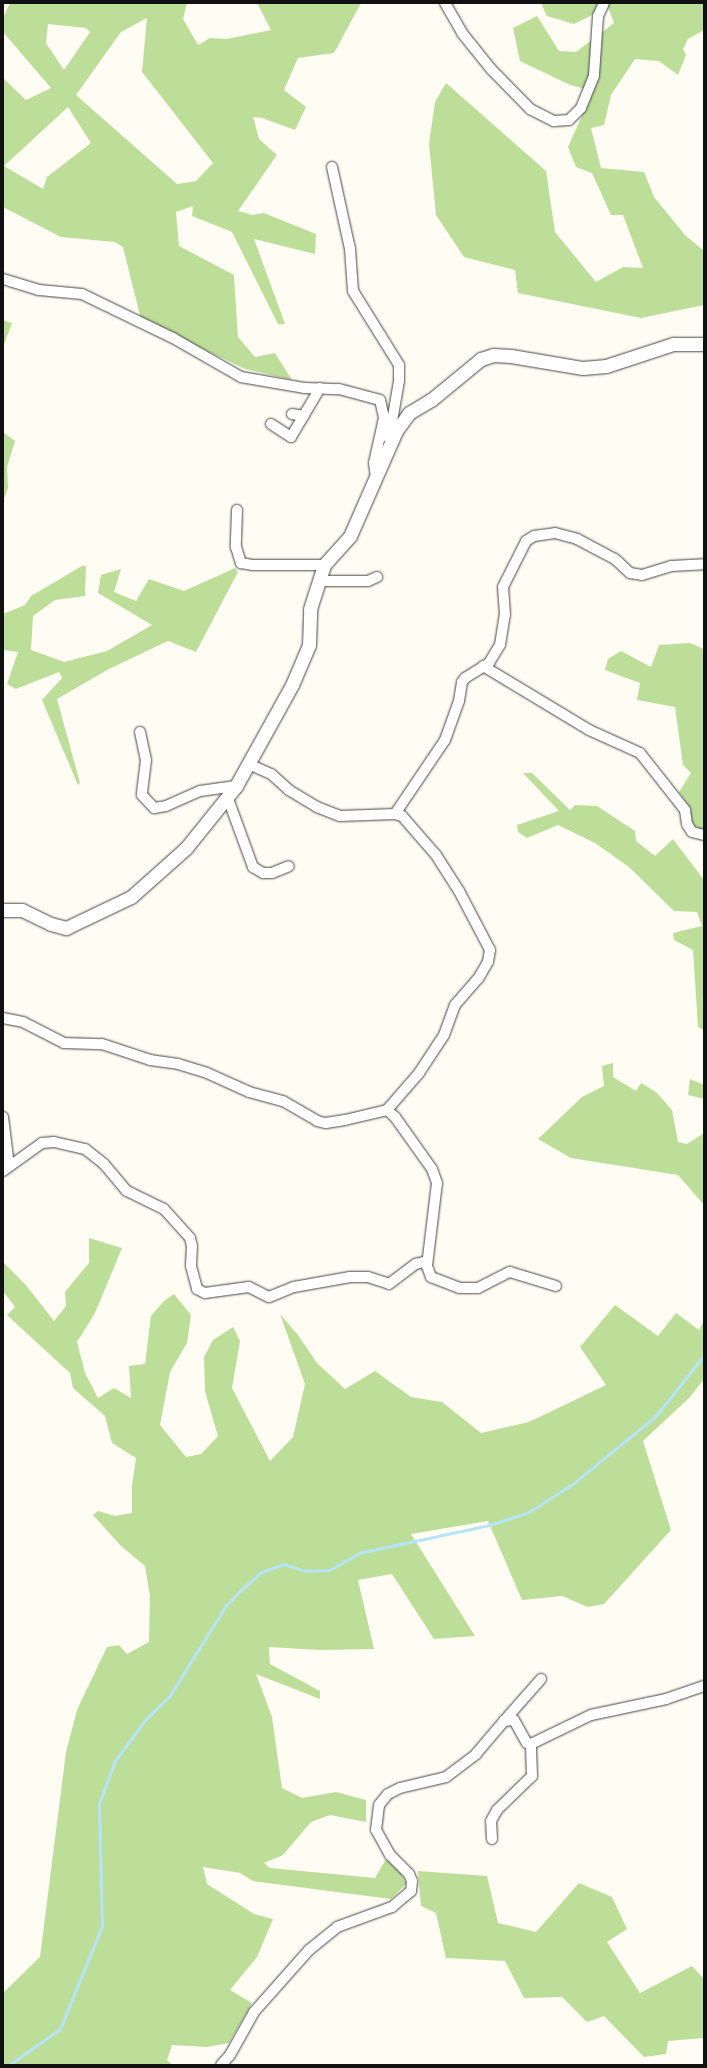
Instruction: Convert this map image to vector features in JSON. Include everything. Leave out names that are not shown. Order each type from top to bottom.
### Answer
[{"type":"street","points":[[446,3],[462,33],[490,69],[530,109],[554,121],[569,120],[581,108],[594,75],[598,16],[604,3]]},
{"type":"street","points":[[332,167],[350,249],[354,295],[399,366],[399,381],[386,455]]},
{"type":"street","points":[[3,279],[39,290],[82,294],[173,338],[240,377],[305,388],[339,388],[380,400],[384,418],[374,463],[376,478]]},
{"type":"street","points":[[3,910],[22,910],[50,924],[66,928],[131,897],[186,848],[236,786],[292,685],[309,645],[310,609],[324,565],[350,536],[396,430],[409,413],[431,400],[481,359],[493,355],[511,356],[583,368],[606,366],[673,344],[703,344]]},
{"type":"street","points":[[271,424],[291,437],[320,388]]},
{"type":"street","points":[[292,414],[304,416]]},
{"type":"street","points":[[237,510],[236,547],[241,563],[252,565],[324,565]]},
{"type":"street","points":[[395,814],[444,740],[459,701],[462,682],[465,678],[489,663],[500,645],[505,615],[503,587],[507,575],[526,541],[534,536],[555,533],[577,539],[616,559],[630,573],[642,575],[672,566],[704,564]]},
{"type":"street","points":[[319,581],[368,581],[377,577]]},
{"type":"street","points":[[483,666],[589,730],[640,753],[685,810],[687,824],[692,832],[704,835]]},
{"type":"street","points":[[140,732],[146,760],[142,795],[154,808],[166,806],[200,791],[236,786]]},
{"type":"street","points":[[3,1018],[23,1022],[64,1043],[102,1044],[150,1060],[178,1064],[207,1073],[249,1092],[283,1101],[317,1121],[332,1122],[386,1110],[419,1073],[444,1035],[455,1005],[478,979],[488,962],[490,950],[459,890],[436,854],[402,816],[395,814],[340,816],[317,807],[289,790],[271,774],[249,764]]},
{"type":"street","points":[[227,796],[253,867],[264,873],[272,873],[290,866]]},
{"type":"street","points":[[386,1110],[396,1117],[432,1169],[437,1183],[427,1261],[430,1277],[459,1288],[478,1288],[510,1272],[556,1286]]},
{"type":"street","points":[[3,1117],[6,1168]]},
{"type":"street","points":[[6,1168],[42,1143],[54,1142],[86,1149],[104,1164],[127,1191],[164,1209],[190,1238],[192,1246],[191,1266],[197,1289],[205,1293],[249,1286],[269,1297],[294,1287],[350,1277],[368,1277],[388,1284],[416,1264],[427,1261]]},
{"type":"street","points":[[221,2065],[230,2055],[254,2012],[309,1950],[338,1927],[392,1907],[411,1891],[412,1881],[409,1874],[390,1855],[376,1830],[379,1805],[388,1794],[400,1788],[446,1777],[476,1754],[541,1679]]},
{"type":"street","points":[[531,1744],[591,1715],[666,1700],[704,1686]]},
{"type":"street","points":[[504,1721],[514,1720],[527,1743],[531,1744]]},
{"type":"street","points":[[492,1839],[490,1821],[497,1810],[532,1776],[531,1744]]},
{"type":"green space","points":[[10,3],[187,3],[183,19],[198,45],[210,38],[227,39],[271,30],[257,3],[361,3],[334,53],[298,58],[284,90],[306,107],[295,130],[262,118],[253,117],[259,139],[277,155],[238,211],[253,215],[264,213],[316,234],[315,254],[254,239],[285,324],[278,324],[232,232],[192,216],[193,206],[176,212],[179,246],[234,275],[238,337],[255,357],[275,353],[292,380],[245,369],[141,319],[123,247],[115,242],[61,237],[3,207],[3,78],[26,100],[51,88],[3,32],[3,18]],"holes":[[[147,18],[142,72],[213,163],[196,181],[177,184],[76,95],[121,32]],[[48,24],[86,28],[90,32],[64,70],[46,43]],[[68,107],[91,143],[47,177],[43,189],[4,166]]]},
{"type":"green space","points":[[541,3],[704,3],[704,30],[688,39],[683,49],[686,55],[678,75],[659,61],[635,59],[611,95],[604,125],[591,128],[601,168],[644,172],[654,197],[685,235],[704,251],[704,305],[641,318],[518,293],[515,270],[464,257],[436,215],[429,144],[435,102],[446,83],[546,171],[555,232],[596,282],[623,267],[643,268],[623,215],[611,215],[592,173],[576,167],[568,147],[593,91],[570,85],[520,61],[513,28],[537,16],[559,51],[576,52],[614,23],[608,7],[574,24],[547,16]]},
{"type":"green space","points":[[3,320],[12,323],[3,347]]},
{"type":"green space","points":[[3,432],[15,441],[7,467],[8,488],[3,501]]},
{"type":"green space","points":[[82,566],[86,566],[85,596],[55,600],[33,616],[31,650],[64,662],[107,651],[152,625],[98,593],[101,575],[121,569],[114,592],[136,601],[149,579],[184,591],[235,568],[238,572],[196,652],[168,641],[109,669],[57,699],[80,783],[78,785],[42,700],[62,678],[59,672],[16,689],[7,684],[18,652],[3,650],[3,614],[25,605],[31,596]]},
{"type":"green space","points":[[690,643],[704,649],[704,831],[693,825],[688,805],[679,792],[691,773],[683,765],[675,707],[637,700],[640,683],[605,670],[608,659],[621,651],[651,667],[659,645]]},
{"type":"green space","points":[[523,773],[532,773],[570,810],[575,805],[597,806],[635,831],[636,841],[655,856],[673,839],[704,880],[704,1030],[698,1027],[693,950],[674,940],[673,933],[702,926],[697,912],[674,911],[629,867],[595,843],[558,825],[527,838],[518,832],[517,825],[559,811]]},
{"type":"green space","points":[[613,1063],[613,1077],[636,1091],[641,1083],[656,1092],[672,1110],[678,1142],[687,1144],[704,1133],[704,1205],[678,1175],[571,1158],[538,1139],[582,1097],[604,1086],[602,1066]]},
{"type":"green space","points":[[690,1079],[704,1085],[704,1099],[688,1095]]},
{"type":"green space","points":[[89,1238],[122,1248],[95,1313],[77,1342],[85,1373],[98,1398],[114,1388],[131,1398],[129,1366],[145,1364],[151,1316],[164,1301],[174,1294],[191,1315],[187,1343],[170,1372],[160,1425],[186,1457],[201,1454],[218,1436],[205,1391],[204,1357],[213,1340],[233,1327],[240,1341],[232,1388],[270,1461],[293,1437],[305,1384],[280,1314],[298,1335],[317,1363],[345,1389],[375,1371],[411,1397],[442,1402],[481,1433],[529,1422],[606,1385],[580,1347],[615,1305],[658,1336],[676,1313],[699,1330],[704,1320],[704,1379],[690,1397],[643,1441],[671,1530],[604,1604],[588,1607],[562,1596],[522,1600],[488,1521],[411,1534],[475,1636],[434,1639],[392,1574],[358,1580],[374,1649],[320,1650],[269,1647],[270,1664],[320,1691],[320,1699],[256,1674],[272,1717],[282,1788],[302,1798],[336,1792],[366,1800],[366,1822],[330,1815],[311,1822],[283,1855],[264,1863],[270,1868],[375,1878],[386,1859],[401,1873],[406,1884],[391,1899],[253,1881],[240,1873],[203,1867],[207,1884],[254,1914],[273,1919],[257,1957],[230,1990],[252,2003],[229,2043],[207,2047],[172,2045],[167,2060],[172,2065],[3,2065],[3,1993],[40,1957],[66,1752],[77,1710],[107,1647],[119,1645],[127,1654],[149,1642],[150,1596],[145,1566],[121,1546],[93,1515],[98,1511],[115,1516],[132,1513],[132,1486],[136,1458],[112,1443],[105,1416],[73,1388],[70,1373],[7,1315],[15,1307],[3,1291],[3,1262],[25,1284],[54,1321],[66,1306],[65,1292],[89,1263]]},
{"type":"green space","points":[[418,1871],[487,1876],[498,1923],[536,1932],[579,1883],[612,1897],[627,1929],[607,1942],[640,1993],[692,1966],[704,1979],[704,2038],[668,2041],[666,2054],[644,2057],[604,2016],[587,2022],[562,1997],[524,1998],[505,1961],[446,1958],[436,1913],[421,1906]]},
{"type":"waterway","points":[[9,2065],[60,2029],[102,1926],[99,1804],[115,1761],[146,1719],[169,1697],[225,1607],[241,1590],[262,1572],[284,1564],[305,1571],[330,1570],[359,1553],[490,1525],[529,1512],[574,1483],[656,1416],[704,1355]]}]
